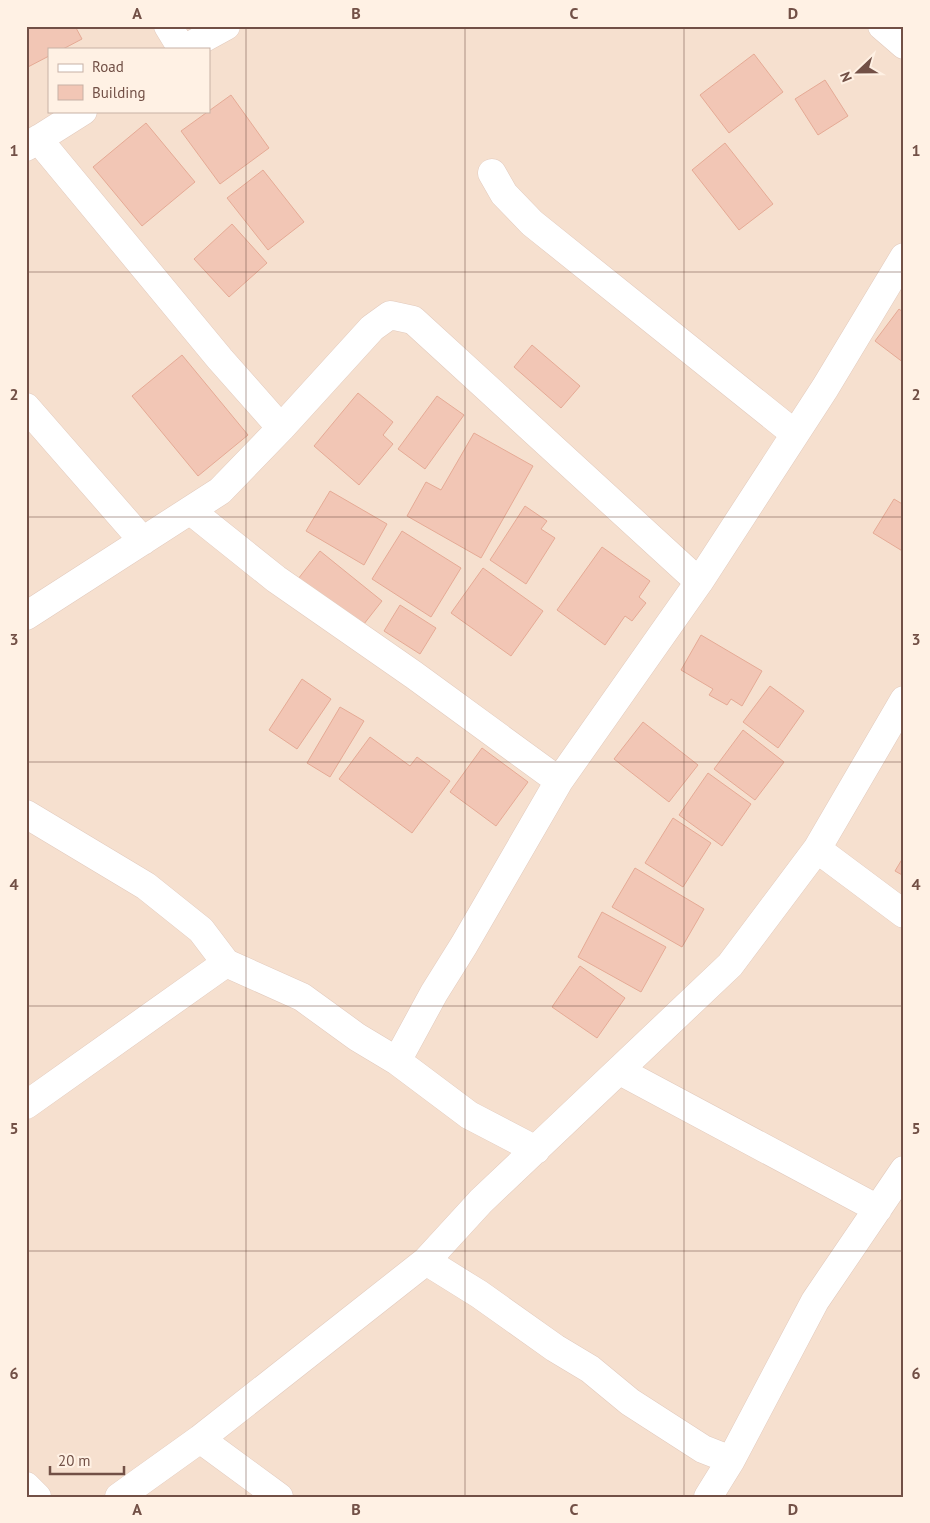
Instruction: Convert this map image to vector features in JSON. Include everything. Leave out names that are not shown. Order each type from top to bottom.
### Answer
[{"type":"street","points":[[168,26],[182,48]]},
{"type":"street","points":[[185,48],[226,26]]},
{"type":"street","points":[[882,26],[904,46]]},
{"type":"street","points":[[81,112],[32,143],[281,428]]},
{"type":"street","points":[[492,174],[504,194],[532,223],[795,434]]},
{"type":"street","points":[[397,1061],[434,993],[559,782],[699,582],[795,434],[904,257]]},
{"type":"street","points":[[26,616],[220,491],[255,458],[372,328],[390,315],[413,320],[699,582]]},
{"type":"street","points":[[26,407],[143,541]]},
{"type":"street","points":[[191,511],[276,580],[414,676],[559,782]]},
{"type":"street","points":[[119,1497],[200,1439],[426,1261],[481,1201],[730,965],[817,849],[904,700]]},
{"type":"street","points":[[26,814],[146,886],[201,930],[226,963],[302,997],[341,1026],[397,1061],[469,1116],[536,1150]]},
{"type":"street","points":[[817,849],[904,914]]},
{"type":"street","points":[[26,1105],[226,963]]},
{"type":"street","points":[[620,1071],[878,1209]]},
{"type":"street","points":[[708,1497],[731,1460],[815,1301],[904,1170]]},
{"type":"street","points":[[426,1261],[479,1294],[554,1348],[590,1369],[630,1402],[703,1449],[731,1460]]},
{"type":"street","points":[[200,1439],[278,1497]]},
{"type":"street","points":[[26,1486],[37,1497]]},
{"type":"shaded area","points":[[26,26],[904,26],[904,1497],[26,1497]]},
{"type":"building","points":[[26,26],[75,26],[82,39],[65,48],[48,48],[48,57],[26,68]]},
{"type":"building","points":[[754,54],[783,92],[729,133],[700,95]]},
{"type":"building","points":[[825,80],[848,116],[818,135],[795,99]]},
{"type":"building","points":[[231,95],[269,148],[220,184],[181,131],[210,112]]},
{"type":"building","points":[[146,123],[195,182],[142,226],[93,167]]},
{"type":"building","points":[[725,143],[773,204],[739,230],[692,170]]},
{"type":"building","points":[[263,170],[304,222],[268,250],[227,198]]},
{"type":"building","points":[[232,224],[267,263],[229,297],[194,259]]},
{"type":"building","points":[[899,309],[904,313],[904,363],[875,341]]},
{"type":"building","points":[[532,345],[580,386],[561,408],[514,367]]},
{"type":"building","points":[[182,355],[248,435],[198,476],[132,396]]},
{"type":"building","points":[[358,393],[393,422],[383,435],[393,444],[359,485],[314,446]]},
{"type":"building","points":[[437,396],[464,415],[425,469],[398,449]]},
{"type":"building","points":[[474,433],[533,466],[481,558],[407,516],[426,482],[441,490]]},
{"type":"building","points":[[330,491],[387,524],[364,565],[306,531]]},
{"type":"building","points":[[894,499],[904,505],[904,552],[873,533]]},
{"type":"building","points":[[525,506],[547,521],[541,529],[555,538],[526,584],[490,560]]},
{"type":"building","points":[[402,531],[461,568],[431,617],[372,579]]},
{"type":"building","points":[[602,547],[650,581],[639,597],[646,603],[632,621],[625,616],[605,645],[557,610]]},
{"type":"building","points":[[320,551],[382,601],[360,629],[298,579]]},
{"type":"building","points":[[483,568],[543,611],[511,656],[451,613]]},
{"type":"building","points":[[400,605],[436,628],[420,654],[384,631]]},
{"type":"building","points":[[701,635],[762,671],[742,706],[731,699],[727,705],[709,695],[713,689],[681,670]]},
{"type":"building","points":[[302,679],[331,699],[297,749],[269,730]]},
{"type":"building","points":[[770,686],[804,711],[778,748],[743,722]]},
{"type":"building","points":[[340,707],[364,721],[330,777],[307,763]]},
{"type":"building","points":[[643,722],[698,765],[669,802],[614,759]]},
{"type":"building","points":[[743,730],[784,762],[755,800],[714,769]]},
{"type":"building","points":[[370,737],[410,766],[417,757],[450,781],[412,833],[339,779]]},
{"type":"building","points":[[482,748],[528,782],[496,826],[450,792]]},
{"type":"building","points":[[708,773],[751,804],[722,846],[679,815]]},
{"type":"building","points":[[673,818],[711,843],[683,887],[645,863]]},
{"type":"building","points":[[904,856],[904,876],[895,871]]},
{"type":"building","points":[[635,868],[704,909],[682,947],[612,907]]},
{"type":"building","points":[[602,912],[666,947],[641,992],[578,957]]},
{"type":"building","points":[[580,966],[625,998],[597,1038],[552,1007]]}]
